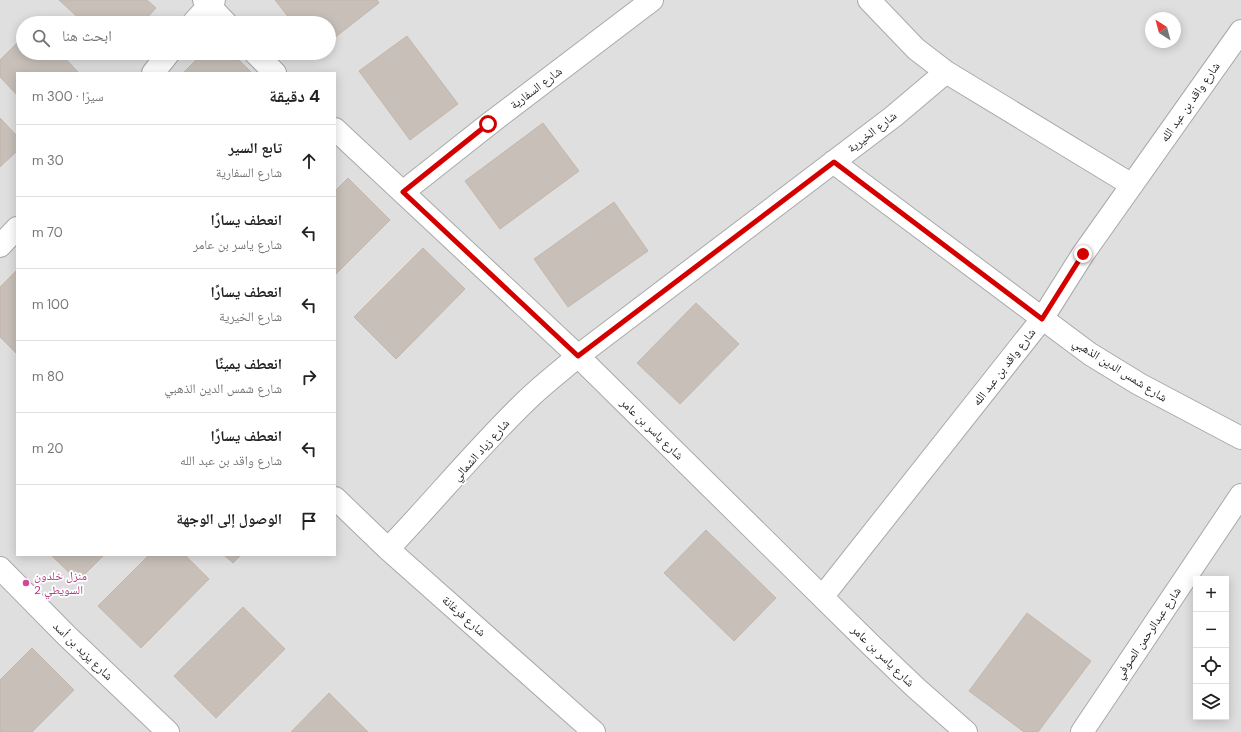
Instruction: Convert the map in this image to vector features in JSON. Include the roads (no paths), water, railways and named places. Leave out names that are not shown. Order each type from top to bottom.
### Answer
[{"type":"street","name":"شارع السفارية","points":[[403,192],[488,124],[652,0]]},
{"type":"street","points":[[869,0],[916,49],[946,72],[1132,185]]},
{"type":"street","points":[[198,16],[208,1],[220,16]]},
{"type":"street","name":"شارع واقد بن عبد الله","points":[[823,596],[1042,319],[1083,254],[1241,31]]},
{"type":"street","points":[[154,72],[163,60]]},
{"type":"street","points":[[262,60],[274,72]]},
{"type":"street","name":"شارع الخيرية","points":[[578,356],[894,116],[946,72]]},
{"type":"street","name":"شارع ياسر بن عامر","points":[[336,130],[578,356],[916,688],[966,732]]},
{"type":"street","name":"شارع شمس الدين الذهبي","points":[[834,162],[1090,354],[1139,384],[1241,438]]},
{"type":"street","points":[[0,246],[16,229]]},
{"type":"street","name":"شارع زياد الشمالي","points":[[388,549],[436,499],[500,427],[529,398],[578,356]]},
{"type":"street","name":"شارع عبدالرحمن الصوفي","points":[[1082,732],[1241,495]]},
{"type":"street","name":"شارع فرغانة","points":[[336,499],[388,549],[594,732]]},
{"type":"street","name":"شارع يزيد بن أسد","points":[[0,568],[67,636],[168,732]]},
{"type":"place","name":"منزل خلدون السويطي 2","points":[[26,583]]}]
